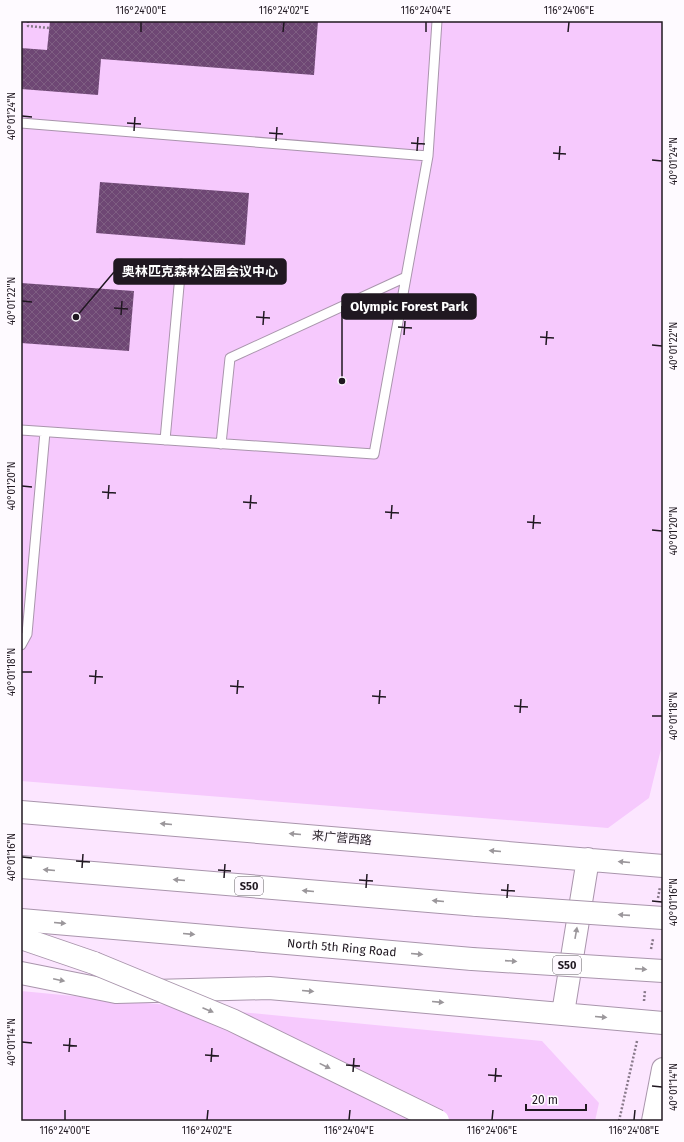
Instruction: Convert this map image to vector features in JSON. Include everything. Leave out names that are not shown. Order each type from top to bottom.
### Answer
[{"type":"main road","name":"来广营西路","points":[[21,812],[663,866]]},
{"type":"main road","points":[[562,1013],[588,859]]},
{"type":"main road","name":"S50","points":[[21,867],[658,919]]},
{"type":"main road","name":"North 5th Ring Road","points":[[21,920],[472,959],[663,971]]},
{"type":"main road","points":[[21,938],[94,963],[232,1020],[438,1121]]},
{"type":"main road","points":[[21,972],[116,992],[269,988],[663,1023]]},
{"type":"main road","points":[[653,1121],[663,1069]]},
{"type":"lane","points":[[21,430],[374,454],[428,156],[436,21]]},
{"type":"lane","points":[[21,123],[428,156]]},
{"type":"lane","points":[[165,440],[181,264]]},
{"type":"lane","points":[[221,444],[230,358],[406,277]]},
{"type":"lane","points":[[21,645],[27,634],[45,432]]},
{"type":"path","points":[[28,21],[28,26],[49,28]]},
{"type":"path","points":[[651,951],[658,919],[663,866]]},
{"type":"path","points":[[619,1121],[646,990]]},
{"type":"shaded area","points":[[21,21],[663,21],[663,741],[649,798],[608,828],[21,781]]},
{"type":"shaded area","points":[[21,991],[542,1041],[599,1103],[595,1121],[21,1121]]},
{"type":"building","points":[[50,21],[318,21],[314,75],[101,59],[98,95],[21,89],[21,48],[47,50]]},
{"type":"building","points":[[100,182],[249,193],[245,245],[96,233]]},
{"type":"building","points":[[21,283],[134,291],[129,351],[21,343]]},
{"type":"place","name":"奥林匹克森林公园会议中心","points":[[76,317]]},
{"type":"place","name":"Olympic Forest Park","points":[[342,381]]}]
